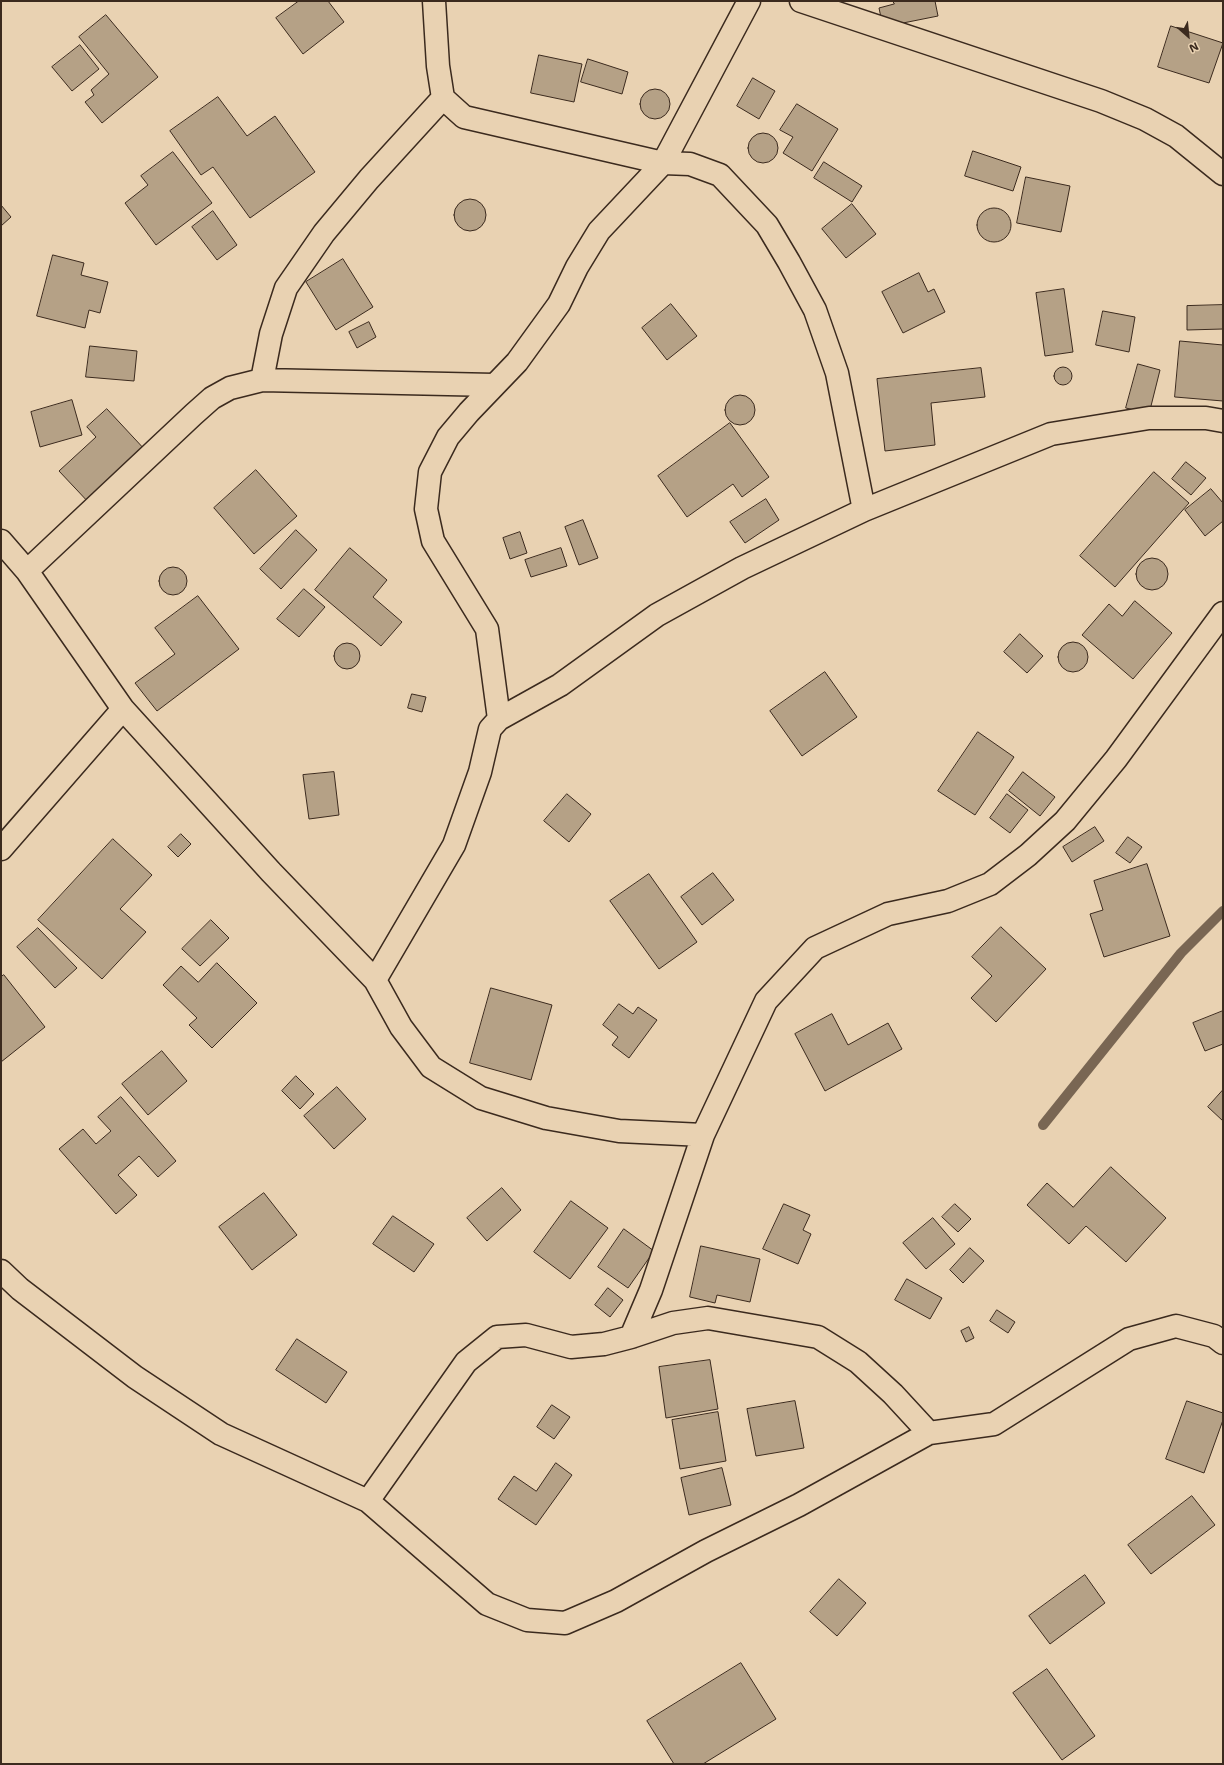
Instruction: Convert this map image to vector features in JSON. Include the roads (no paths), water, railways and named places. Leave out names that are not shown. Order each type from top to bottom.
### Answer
[{"type":"street","points":[[434,1],[438,66],[443,98],[464,117],[663,163],[690,164],[720,175],[767,225],[815,310],[837,373],[864,510]]},
{"type":"street","points":[[499,719],[487,629],[433,541],[426,510],[430,472],[448,437],[494,385],[517,362],[559,304],[577,267],[599,232],[663,163],[749,1]]},
{"type":"street","points":[[801,1],[1101,101],[1145,119],[1176,136],[1223,174]]},
{"type":"street","points":[[262,380],[271,334],[286,288],[324,233],[369,179],[443,98]]},
{"type":"street","points":[[27,571],[212,398],[230,388],[262,380],[494,385]]},
{"type":"street","points":[[375,980],[454,845],[480,772],[490,730],[499,719],[560,686],[657,615],[742,568],[864,510],[1051,434],[1149,418],[1206,418],[1223,421]]},
{"type":"street","points":[[1,541],[27,571],[124,709],[271,872],[375,980],[401,1027],[431,1067],[481,1098],[546,1118],[619,1131],[703,1135]]},
{"type":"street","points":[[631,1337],[651,1290],[703,1135],[766,1000],[815,948],[888,914],[948,901],[990,884],[1028,856],[1065,821],[1116,759],[1223,613]]},
{"type":"street","points":[[1,849],[124,709]]},
{"type":"street","points":[[1,1271],[20,1289],[135,1377],[221,1434],[368,1501],[487,1604],[527,1620],[565,1623],[616,1601],[706,1551],[799,1504],[929,1433],[994,1424],[1129,1339],[1176,1326],[1214,1336],[1223,1343]]},
{"type":"street","points":[[368,1501],[466,1362],[497,1337],[526,1335],[571,1347],[604,1344],[673,1323],[708,1318],[739,1322],[818,1337],[858,1362],[893,1394],[929,1433]]},
{"type":"waterway","points":[[1043,1125],[1181,953],[1223,911]]}]
